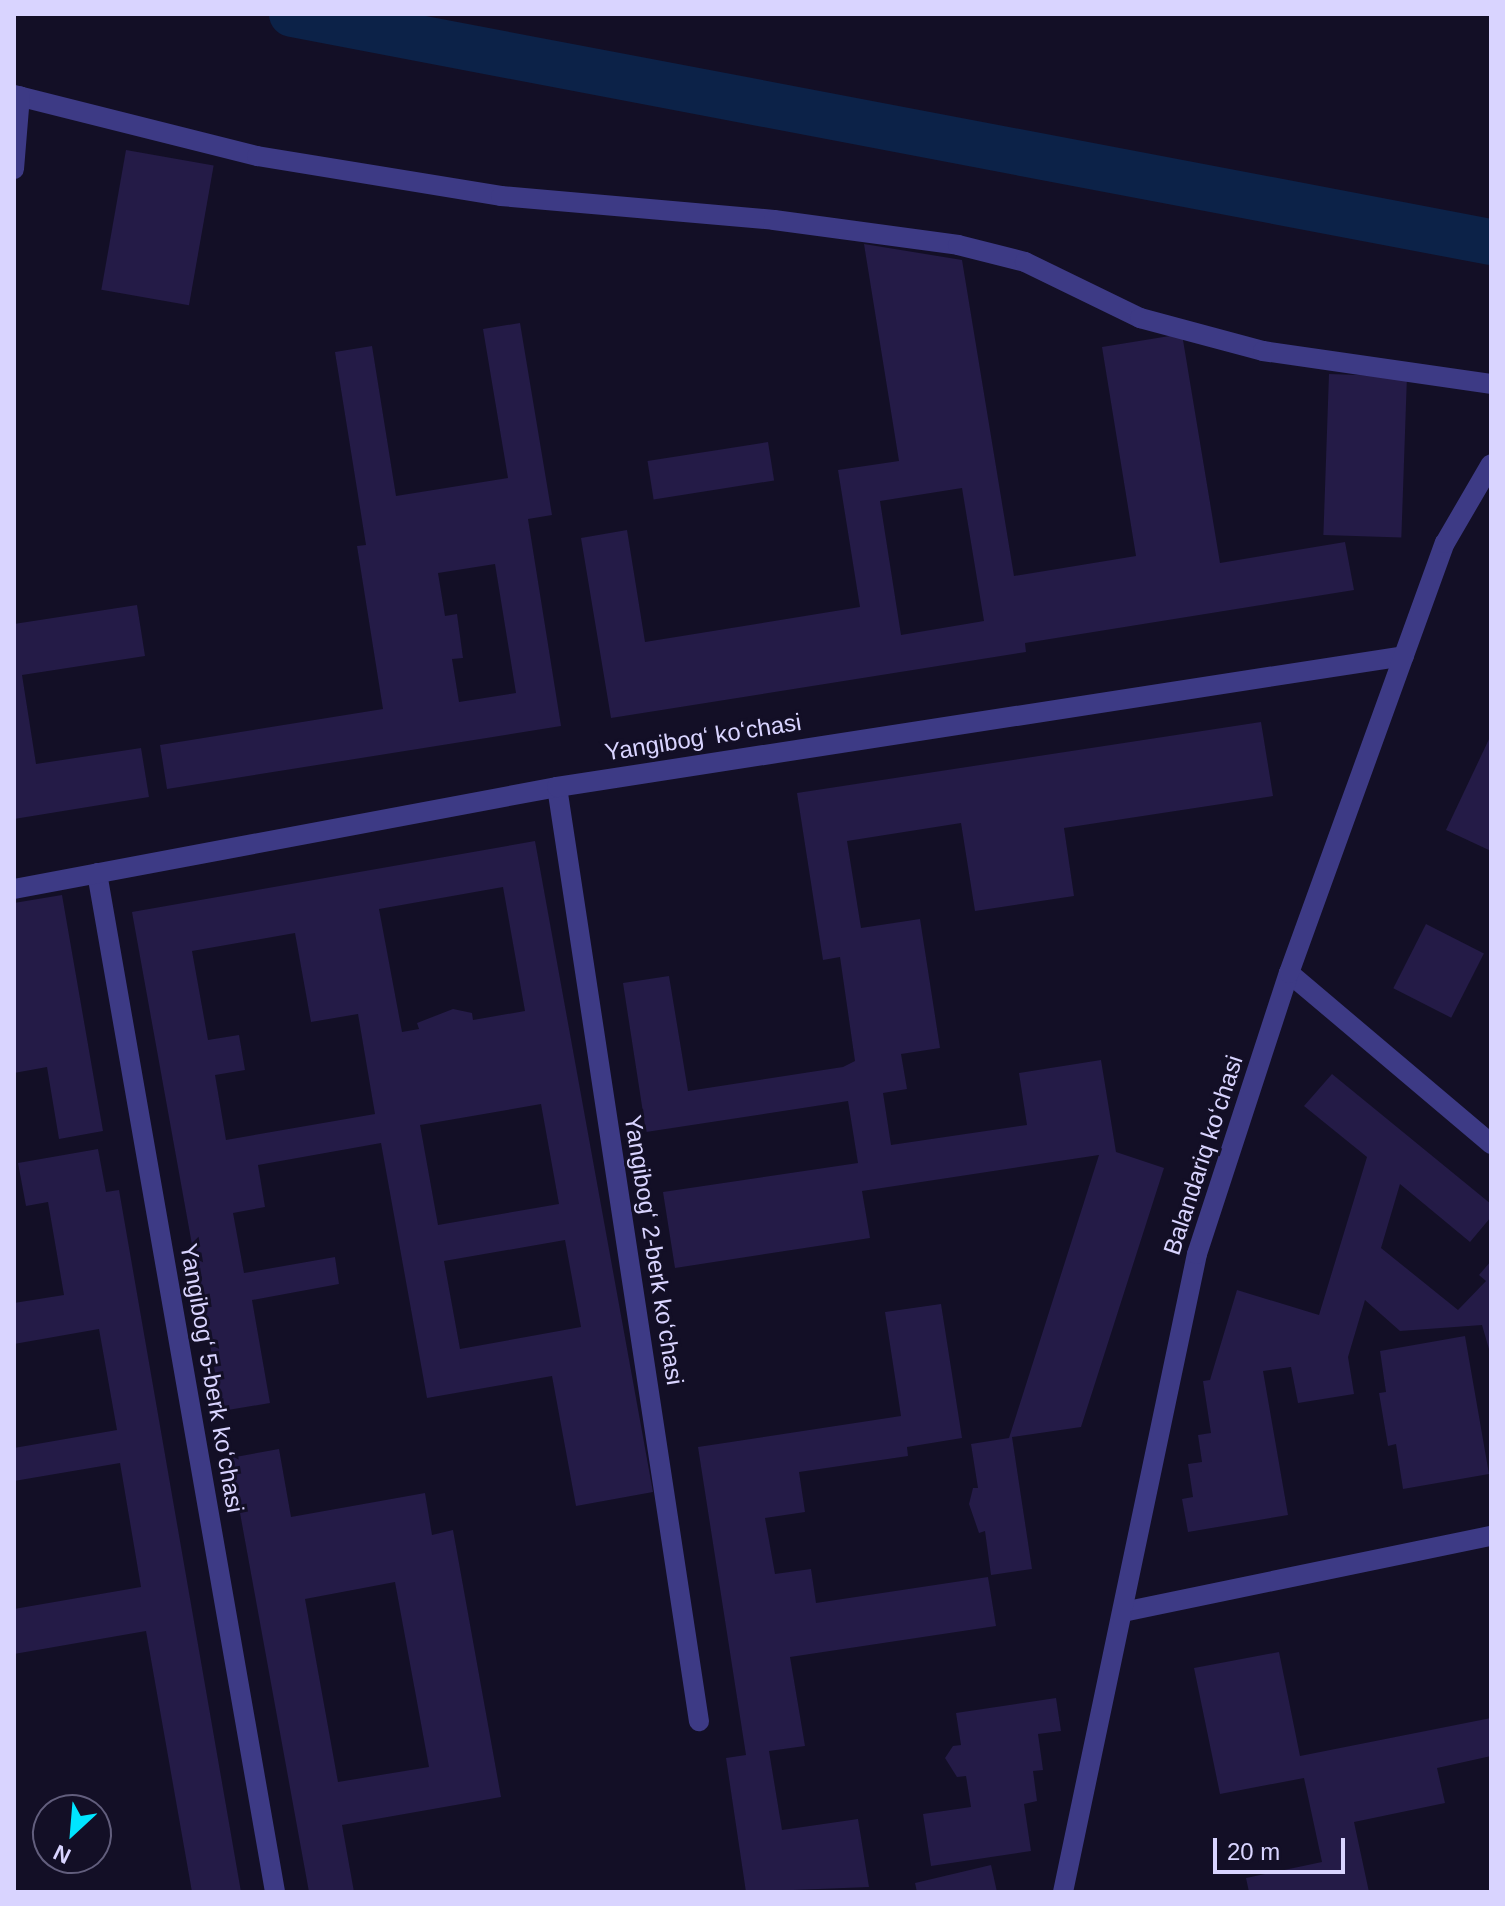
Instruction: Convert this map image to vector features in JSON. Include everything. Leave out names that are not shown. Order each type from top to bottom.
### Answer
[{"type":"street","points":[[14,169],[17,96],[257,156],[486,194],[774,220],[958,245],[1025,262],[1140,318],[1248,347],[1491,384]]},
{"type":"street","name":"Balandariq koʻchasi","points":[[1063,1892],[1197,1254],[1289,973],[1445,543],[1491,464]]},
{"type":"street","name":"Yangibogʻ koʻchasi","points":[[14,889],[557,787],[1404,656]]},
{"type":"street","name":"Yangibogʻ 2-berk koʻchasi","points":[[557,787],[699,1721]]},
{"type":"street","name":"Yangibogʻ 5-berk koʻchasi","points":[[97,873],[275,1892]]},
{"type":"street","points":[[1289,973],[1491,1144]]},
{"type":"street","points":[[1123,1612],[1491,1536]]},
{"type":"building","points":[[126,150],[214,165],[189,305],[101,290]]},
{"type":"building","points":[[864,244],[962,260],[1014,576],[1136,556],[1102,347],[1182,334],[1220,563],[1345,542],[1354,590],[1025,643],[1026,652],[611,718],[581,538],[627,530],[645,642],[860,607],[838,470],[899,461]],"holes":[[[962,488],[984,621],[901,635],[880,501]]]},
{"type":"building","points":[[520,323],[552,515],[528,519],[561,726],[167,789],[160,745],[383,709],[357,546],[366,545],[335,352],[372,346],[396,496],[508,478],[483,329]],"holes":[[[495,564],[516,693],[459,702],[452,659],[463,658],[457,614],[445,616],[438,573]]]},
{"type":"building","points":[[1329,374],[1407,377],[1401,538],[1323,535]]},
{"type":"building","points":[[768,442],[774,481],[654,500],[648,461]]},
{"type":"building","points":[[137,605],[145,656],[22,675],[36,764],[141,748],[149,797],[14,819],[14,624]]},
{"type":"building","points":[[1261,722],[1273,796],[1064,828],[1074,896],[975,911],[961,823],[847,841],[861,928],[920,919],[940,1048],[901,1054],[907,1089],[883,1093],[891,1145],[1027,1125],[1019,1073],[1101,1060],[1116,1152],[1164,1168],[1081,1427],[1012,1437],[1032,1569],[991,1575],[985,1531],[979,1533],[969,1504],[973,1488],[978,1488],[971,1444],[1009,1438],[1099,1155],[862,1191],[870,1238],[675,1268],[663,1192],[858,1163],[848,1101],[646,1132],[623,983],[669,976],[688,1091],[843,1067],[855,1061],[840,957],[823,960],[797,793]]},
{"type":"building","points":[[1491,735],[1491,851],[1446,830]]},
{"type":"building","points":[[535,841],[653,1492],[576,1506],[552,1376],[427,1398],[381,1143],[258,1165],[265,1207],[233,1213],[244,1273],[335,1257],[339,1284],[252,1300],[270,1403],[222,1411],[132,912]],"holes":[[[503,887],[525,1011],[473,1020],[472,1013],[453,1009],[417,1023],[419,1029],[402,1032],[379,909]],[[295,933],[311,1022],[358,1014],[375,1114],[226,1140],[215,1075],[245,1070],[239,1035],[208,1040],[192,951]],[[541,1104],[559,1204],[438,1225],[420,1125]],[[565,1240],[581,1327],[460,1349],[444,1261]]]},
{"type":"building","points":[[62,895],[103,1131],[59,1139],[47,1067],[14,1073],[14,903]]},
{"type":"building","points":[[1426,924],[1484,954],[1451,1018],[1393,988]]},
{"type":"building","points":[[1332,1074],[1491,1204],[1491,1217],[1470,1242],[1400,1184],[1381,1248],[1458,1310],[1486,1281],[1479,1275],[1491,1261],[1491,1356],[1482,1325],[1400,1331],[1365,1300],[1348,1357],[1354,1394],[1298,1403],[1291,1367],[1263,1371],[1288,1515],[1188,1532],[1182,1499],[1193,1497],[1188,1464],[1202,1462],[1198,1435],[1211,1433],[1203,1381],[1210,1380],[1237,1290],[1319,1315],[1367,1157],[1304,1106]]},
{"type":"building","points":[[98,1149],[106,1192],[119,1190],[241,1892],[192,1892],[146,1631],[14,1654],[14,1609],[141,1587],[120,1463],[14,1481],[14,1448],[117,1430],[99,1329],[14,1344],[14,1303],[64,1295],[48,1202],[26,1206],[18,1163]]},
{"type":"building","points":[[941,1304],[962,1438],[907,1447],[908,1456],[799,1472],[805,1512],[765,1518],[775,1574],[811,1569],[816,1603],[988,1577],[996,1626],[790,1657],[805,1746],[769,1751],[782,1830],[858,1819],[869,1887],[746,1892],[726,1758],[746,1755],[698,1447],[901,1416],[885,1312]]},
{"type":"building","points":[[1465,1336],[1489,1474],[1403,1489],[1396,1444],[1388,1446],[1379,1393],[1386,1392],[1380,1351]]},
{"type":"building","points":[[279,1449],[291,1517],[425,1493],[432,1535],[453,1530],[501,1797],[342,1825],[354,1892],[309,1892],[230,1458]],"holes":[[[395,1582],[429,1767],[338,1782],[305,1599]]]},
{"type":"building","points":[[1279,1652],[1300,1756],[1491,1718],[1491,1756],[1437,1768],[1445,1803],[1354,1822],[1369,1892],[1249,1892],[1246,1878],[1322,1862],[1304,1778],[1220,1794],[1194,1668]]},
{"type":"building","points":[[1056,1698],[1061,1731],[1038,1734],[1043,1770],[1033,1771],[1037,1801],[1024,1804],[1031,1851],[931,1866],[923,1814],[971,1807],[966,1776],[957,1777],[945,1758],[953,1746],[961,1745],[956,1713]]},
{"type":"building","points":[[991,1865],[997,1892],[917,1892],[915,1883]]},
{"type":"waterway","points":[[292,14],[1491,242]]}]
